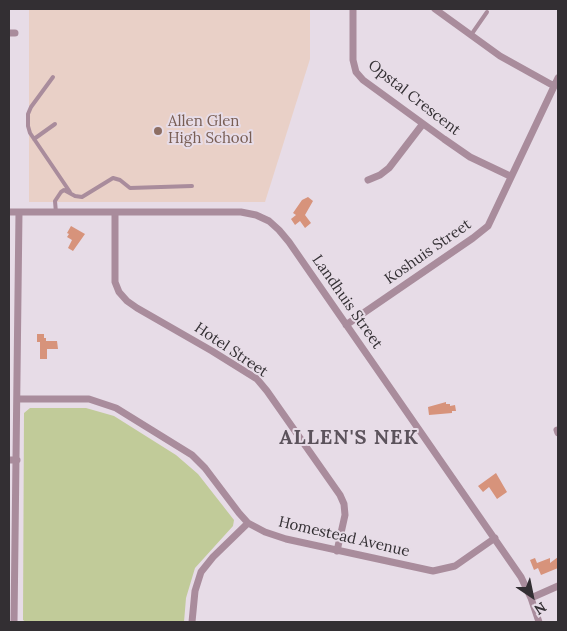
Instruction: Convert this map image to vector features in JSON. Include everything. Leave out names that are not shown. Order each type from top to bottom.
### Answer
[{"type":"street","name":"Opstal Crescent","points":[[353,9],[353,60],[356,72],[363,80],[422,125],[470,156],[510,176]]},
{"type":"street","points":[[435,9],[513,64],[554,86]]},
{"type":"street","name":"Koshuis Street","points":[[346,325],[488,226],[558,78]]},
{"type":"street","points":[[368,180],[380,175],[388,168],[422,125]]},
{"type":"street","name":"Landhuis Street","points":[[9,212],[241,212],[264,218],[280,230],[521,577],[532,598],[539,622]]},
{"type":"street","points":[[14,622],[12,612],[13,460],[17,398],[19,212]]},
{"type":"street","name":"Hotel Street","points":[[116,212],[115,282],[119,292],[137,308],[257,379],[344,504],[345,515],[337,551]]},
{"type":"street","name":"Homestead Avenue","points":[[17,398],[89,399],[108,404],[120,410],[192,455],[205,468],[248,523],[276,536],[433,571],[455,566],[495,538]]},
{"type":"street","points":[[192,622],[194,591],[202,572],[213,557],[248,523]]},
{"type":"street","points":[[532,598],[558,586]]},
{"type":"lane","points":[[471,35],[487,12]]},
{"type":"lane","points":[[53,77],[28,114],[29,130],[72,194]]},
{"type":"lane","points":[[34,139],[55,124]]},
{"type":"lane","points":[[56,213],[55,201],[64,190],[82,196],[113,178],[120,180],[130,188],[192,186]]},
{"type":"shaded area","name":"Allen Glen High School","points":[[29,9],[310,9],[310,59],[265,202],[29,202]]},
{"type":"green space","points":[[30,408],[86,408],[114,416],[176,455],[198,474],[234,520],[233,526],[195,568],[186,598],[184,622],[26,622],[23,620],[24,413]]},
{"type":"building","points":[[308,197],[313,201],[305,215],[311,223],[305,228],[300,221],[295,225],[291,219],[296,215],[293,213],[302,200]]},
{"type":"building","points":[[71,226],[85,234],[73,251],[68,248],[72,240],[67,237]]},
{"type":"building","points":[[37,334],[44,334],[46,341],[57,341],[58,349],[47,349],[47,359],[40,359],[40,342],[37,342]]},
{"type":"building","points":[[446,402],[450,406],[455,405],[456,411],[429,415],[428,407]]},
{"type":"building","points":[[496,473],[507,492],[497,499],[489,487],[483,492],[478,486]]},
{"type":"building","points":[[558,557],[558,568],[541,575],[538,568],[534,570],[530,560],[535,558],[537,563],[550,558],[550,563]]},
{"type":"place","name":"Allen Glen High School","points":[[158,131]]},
{"type":"district","name":"ALLEN'S NEK","points":[[349,438]]}]
